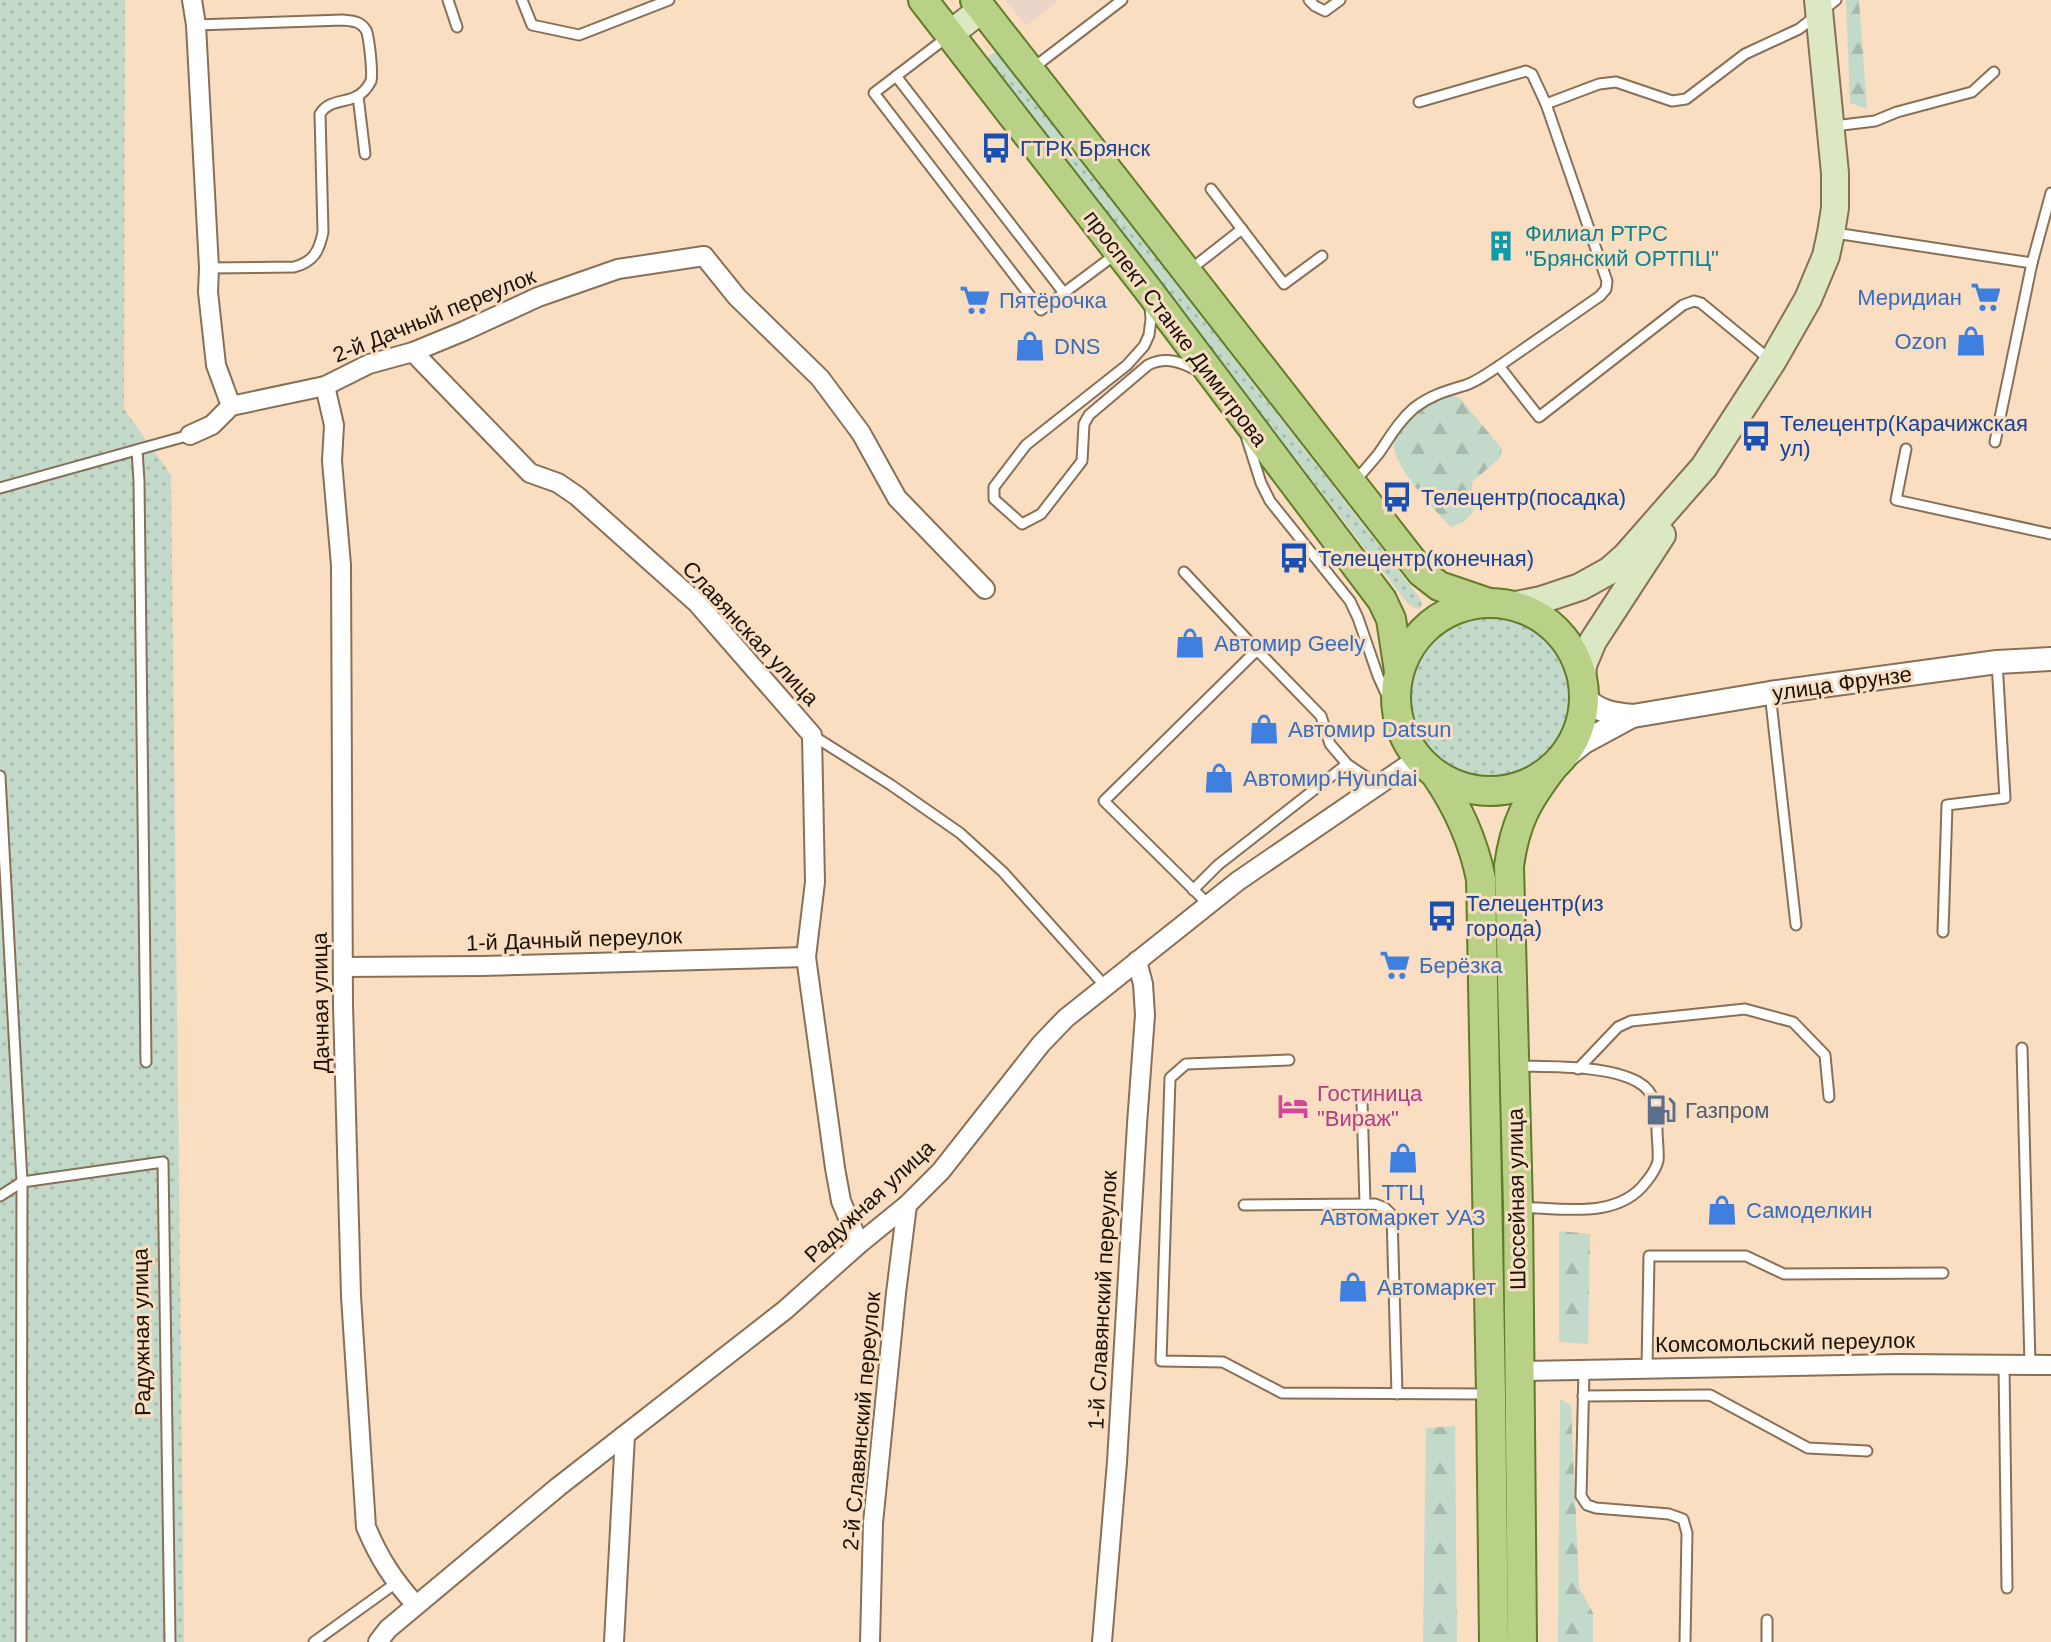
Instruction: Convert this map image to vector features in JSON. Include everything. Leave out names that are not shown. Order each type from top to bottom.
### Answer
[{"type":"main road","name":"проспект Станке Димитрова","points":[[923,0],[1149,291],[1382,600],[1391,619],[1399,671]]},
{"type":"main road","name":"проспект Станке Димитрова","points":[[984,3],[1030,71],[1427,577],[1439,586],[1500,604]]},
{"type":"main road","points":[[950,34],[984,3]]},
{"type":"main road","points":[[1704,467],[1643,538],[1609,571],[1561,594],[1500,604],[1472,605],[1455,610],[1440,617],[1414,640],[1399,671],[1395,697],[1404,738],[1427,766],[1464,788],[1480,791],[1527,784],[1553,767],[1573,740],[1579,725],[1583,665],[1593,641],[1772,362],[1808,299],[1826,256],[1835,208],[1824,4]]},
{"type":"main road","points":[[1500,604],[1539,617],[1562,637],[1577,664],[1583,688]]},
{"type":"main road","name":"Шоссейная улица","points":[[1427,766],[1462,819],[1481,879],[1494,1642]]},
{"type":"main road","name":"Шоссейная улица","points":[[1522,1642],[1518,1207],[1509,876],[1517,827],[1531,796],[1553,767]]},
{"type":"street","points":[[192,0],[196,25],[208,292],[216,365],[231,406]]},
{"type":"street","name":"2-й Дачный переулок","points":[[190,435],[212,425],[231,406],[325,386],[369,364],[413,352],[538,297],[618,269],[704,256],[737,297],[820,378],[861,433],[897,498],[985,589]]},
{"type":"street","name":"Славянская улица","points":[[413,352],[530,473],[558,483],[577,496],[697,603],[812,735],[815,882],[806,957],[841,1201],[859,1244]]},
{"type":"street","name":"Дачная улица","points":[[325,386],[334,425],[332,461],[341,565],[343,967],[351,1296],[366,1527],[378,1555],[396,1583],[416,1605]]},
{"type":"street","name":"улица Фрунзе","points":[[1633,716],[1770,693],[1997,662],[2051,659]]},
{"type":"street","points":[[1583,688],[1598,709],[1633,716]]},
{"type":"street","points":[[1553,767],[1584,742],[1633,716]]},
{"type":"street","name":"Радужная улица","points":[[378,1642],[388,1629],[558,1487],[785,1310],[907,1205],[941,1171],[1041,1044],[1066,1018],[1238,881],[1378,785],[1427,766]]},
{"type":"street","name":"1-й Дачный переулок","points":[[343,967],[806,957]]},
{"type":"street","name":"1-й Славянский переулок","points":[[1102,1642],[1117,1462],[1145,1015],[1143,984],[1137,961]]},
{"type":"street","name":"2-й Славянский переулок","points":[[870,1642],[873,1523],[907,1205]]},
{"type":"street","name":"Комсомольский переулок","points":[[1519,1371],[1899,1364],[2051,1365]]},
{"type":"street","points":[[614,1642],[625,1435]]},
{"type":"lane","points":[[448,0],[457,27]]},
{"type":"lane","points":[[522,0],[532,25],[579,35],[669,0]]},
{"type":"lane","points":[[1030,71],[1122,0]]},
{"type":"lane","points":[[1309,0],[1325,11],[1340,0]]},
{"type":"lane","points":[[1546,104],[1599,84],[1616,82],[1672,101],[1686,99],[1745,54],[1799,29],[1824,4]]},
{"type":"lane","points":[[196,25],[357,21],[367,33],[371,72],[371,81],[366,90],[358,96],[324,107],[320,114],[323,232],[321,245],[307,264],[294,267],[209,268]]},
{"type":"lane","points":[[950,34],[874,93],[1041,310],[1119,252]]},
{"type":"lane","points":[[1351,484],[1370,465],[1413,409],[1449,388],[1466,385],[1499,366],[1606,289],[1607,281],[1546,104],[1532,74],[1526,71],[1419,102]]},
{"type":"lane","points":[[1831,126],[1875,121],[1972,92],[1994,72]]},
{"type":"lane","points":[[896,76],[1064,293]]},
{"type":"lane","points":[[358,96],[365,154]]},
{"type":"lane","points":[[1211,189],[1284,284],[1322,256]]},
{"type":"lane","points":[[1995,442],[2032,263],[2051,193]]},
{"type":"lane","points":[[1186,272],[1242,229]]},
{"type":"lane","points":[[1831,233],[2032,263]]},
{"type":"lane","points":[[1149,291],[1151,319],[1144,346],[1127,365],[1026,445],[994,487],[994,499],[1022,524],[1041,514],[1082,461],[1084,424],[1089,415],[1155,361],[1175,361],[1194,368],[1218,383]]},
{"type":"lane","points":[[1499,366],[1539,417],[1683,305],[1694,301],[1701,303],[1772,362]]},
{"type":"lane","points":[[1238,409],[1261,483],[1270,501],[1350,601],[1399,722]]},
{"type":"lane","points":[[0,488],[190,435]]},
{"type":"lane","points":[[1906,449],[1896,500],[2051,534]]},
{"type":"lane","points":[[137,450],[146,1062]]},
{"type":"lane","points":[[1184,572],[1321,716],[1330,744],[1347,764],[1378,785]]},
{"type":"lane","points":[[1208,904],[1104,801],[1257,650]]},
{"type":"lane","points":[[1943,932],[1947,805],[2005,798],[1997,662]]},
{"type":"lane","points":[[1770,693],[1796,925]]},
{"type":"lane","points":[[812,735],[960,833],[1003,872],[1105,986]]},
{"type":"lane","points":[[1193,890],[1218,865],[1347,764]]},
{"type":"lane","points":[[0,776],[22,1182],[21,1642]]},
{"type":"lane","points":[[1578,1069],[1618,1027],[1631,1021],[1745,1009],[1793,1022],[1825,1055],[1829,1097]]},
{"type":"lane","points":[[2022,1048],[2030,1365]]},
{"type":"lane","points":[[1289,1060],[1186,1064],[1170,1078],[1161,1361],[1223,1362],[1282,1393],[1491,1393]]},
{"type":"lane","points":[[1514,1065],[1618,1074],[1637,1081],[1651,1091],[1657,1110],[1658,1161],[1653,1173],[1629,1199],[1594,1209],[1518,1207]]},
{"type":"lane","points":[[1362,1101],[1365,1204]]},
{"type":"lane","name":"Радужная улица","points":[[22,1182],[163,1162],[170,1642]]},
{"type":"lane","points":[[0,1196],[22,1182]]},
{"type":"lane","points":[[1244,1205],[1375,1204],[1392,1215],[1397,1394]]},
{"type":"lane","points":[[1647,1368],[1649,1256],[1746,1256],[1784,1274],[1943,1273]]},
{"type":"lane","points":[[2004,1365],[2007,1588]]},
{"type":"lane","points":[[1584,1371],[1581,1496],[1587,1505],[1596,1508],[1669,1514],[1683,1519],[1687,1533],[1685,1642]]},
{"type":"lane","points":[[1583,1396],[1710,1395],[1808,1448],[1867,1451]]},
{"type":"lane","points":[[314,1642],[396,1583]]},
{"type":"lane","points":[[1767,1620],[1767,1642]]},
{"type":"shaded area","points":[[1005,0],[1059,0],[1026,26]]},
{"type":"green space","points":[[0,0],[125,0],[124,409],[171,475],[184,1642],[0,1642]]},
{"type":"green space","points":[[1846,0],[1859,0],[1867,109],[1850,103]]},
{"type":"green space","points":[[995,53],[1419,597],[1421,607],[1418,609],[1409,605],[989,64],[990,55]]},
{"type":"green space","points":[[1449,395],[1460,398],[1502,449],[1500,458],[1472,482],[1473,513],[1451,527],[1409,478],[1394,447],[1397,433],[1408,418],[1429,403]]},
{"type":"green space","points":[[1490,615],[1521,621],[1547,639],[1565,665],[1571,696],[1565,727],[1547,753],[1521,771],[1490,777],[1459,771],[1433,753],[1415,727],[1409,696],[1415,665],[1433,639],[1459,621]]},
{"type":"green space","points":[[1559,1231],[1590,1234],[1588,1344],[1559,1342]]},
{"type":"green space","points":[[1560,1399],[1571,1405],[1579,1587],[1593,1613],[1593,1642],[1558,1642]]},
{"type":"green space","points":[[1455,1426],[1457,1642],[1423,1642],[1426,1428]]},
{"type":"place","name":"ГТРК Брянск","points":[[996,148]]},
{"type":"place","name":"Филиал РТРС \"Брянский ОРТПЦ\"","points":[[1501,246]]},
{"type":"place","name":"Меридиан","points":[[1986,297]]},
{"type":"place","name":"Пятёрочка","points":[[975,300]]},
{"type":"place","name":"Ozon","points":[[1971,341]]},
{"type":"place","name":"DNS","points":[[1030,346]]},
{"type":"place","name":"Телецентр(Карачижская ул)","points":[[1756,436]]},
{"type":"place","name":"Телецентр(посадка)","points":[[1397,497]]},
{"type":"place","name":"Телецентр(конечная)","points":[[1294,558]]},
{"type":"place","name":"Автомир Geely","points":[[1190,643]]},
{"type":"place","name":"Автомир Datsun","points":[[1264,729]]},
{"type":"place","name":"Автомир Hyundai","points":[[1219,778]]},
{"type":"place","name":"Телецентр(из города)","points":[[1442,916]]},
{"type":"place","name":"Берёзка","points":[[1395,965]]},
{"type":"place","name":"Гостиница \"Вираж\"","points":[[1293,1106]]},
{"type":"place","name":"Газпром","points":[[1661,1110]]},
{"type":"place","name":"ТТЦ Автомаркет УАЗ","points":[[1403,1158]]},
{"type":"place","name":"Самоделкин","points":[[1722,1210]]},
{"type":"place","name":"Автомаркет","points":[[1353,1287]]}]
